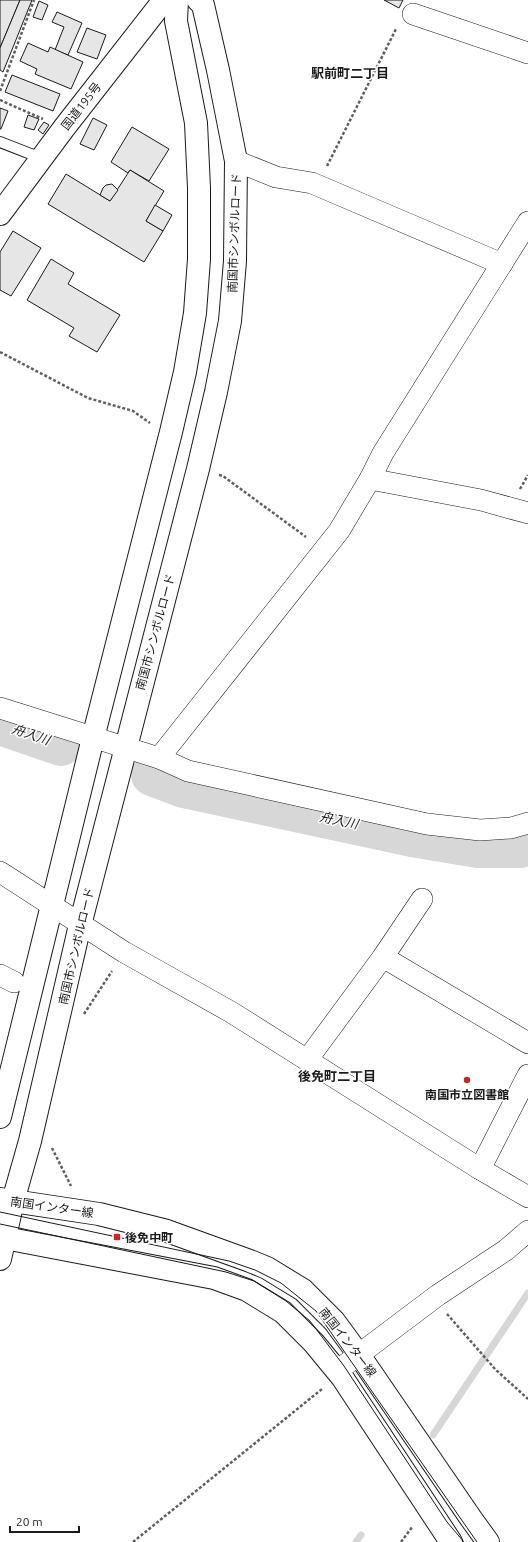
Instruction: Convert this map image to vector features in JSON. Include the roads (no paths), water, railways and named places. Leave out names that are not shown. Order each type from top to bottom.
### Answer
[{"type":"main road","name":"国道195号","points":[[3,205],[164,0]]},
{"type":"main road","points":[[0,1117],[92,738],[171,432],[185,372],[195,313],[199,259],[196,123],[176,21],[177,0]]},
{"type":"main road","name":"南国市シンボルロード","points":[[0,1259],[6,1200],[30,1141],[80,925],[198,469],[216,392],[230,321],[235,261],[236,161],[218,70],[203,5],[198,0]]},
{"type":"main road","name":"南国インター線","points":[[6,1200],[99,1214],[167,1231],[262,1266],[303,1290],[334,1321],[359,1355],[488,1542]]},
{"type":"main road","points":[[3,1238],[214,1278],[247,1290],[283,1312],[300,1328],[338,1372],[451,1542]]},
{"type":"street","points":[[406,18],[528,53]]},
{"type":"street","points":[[236,161],[276,178],[312,183],[502,264]]},
{"type":"street","points":[[159,758],[339,531],[370,479],[383,453],[528,222]]},
{"type":"street","points":[[370,479],[480,500],[528,513]]},
{"type":"street","points":[[0,708],[159,758],[188,771],[427,824],[480,830],[511,828],[528,823]]},
{"type":"street","points":[[0,872],[80,925],[124,952],[231,1012],[480,1169],[528,1197]]},
{"type":"street","points":[[307,1060],[383,957],[422,899]]},
{"type":"street","points":[[383,957],[528,1043]]},
{"type":"street","points":[[480,1169],[528,1076]]},
{"type":"street","points":[[338,1372],[434,1299],[506,1250],[528,1231]]},
{"type":"lane","points":[[0,142],[41,158]]},
{"type":"waterway","name":"舟入川","points":[[0,724],[61,745]]},
{"type":"waterway","name":"舟入川","points":[[152,775],[184,787],[412,836],[478,847],[520,847],[528,844]]},
{"type":"waterway","points":[[433,1435],[528,1293]]},
{"type":"waterway","points":[[356,1542],[361,1535]]},
{"type":"tram line","points":[[0,1212],[229,1261],[255,1270],[281,1283],[316,1311],[477,1542]]},
{"type":"tram line","points":[[0,1224],[226,1272],[254,1281],[286,1301],[310,1321],[344,1366],[447,1522],[464,1542]]},
{"type":"place","name":"南国市立図書館","points":[[467,1080]]},
{"type":"place","name":"後免中町","points":[[117,1237]]},
{"type":"district","name":"駅前町二丁目","points":[[350,73]]},
{"type":"district","name":"後免町二丁目","points":[[337,1076]]}]
